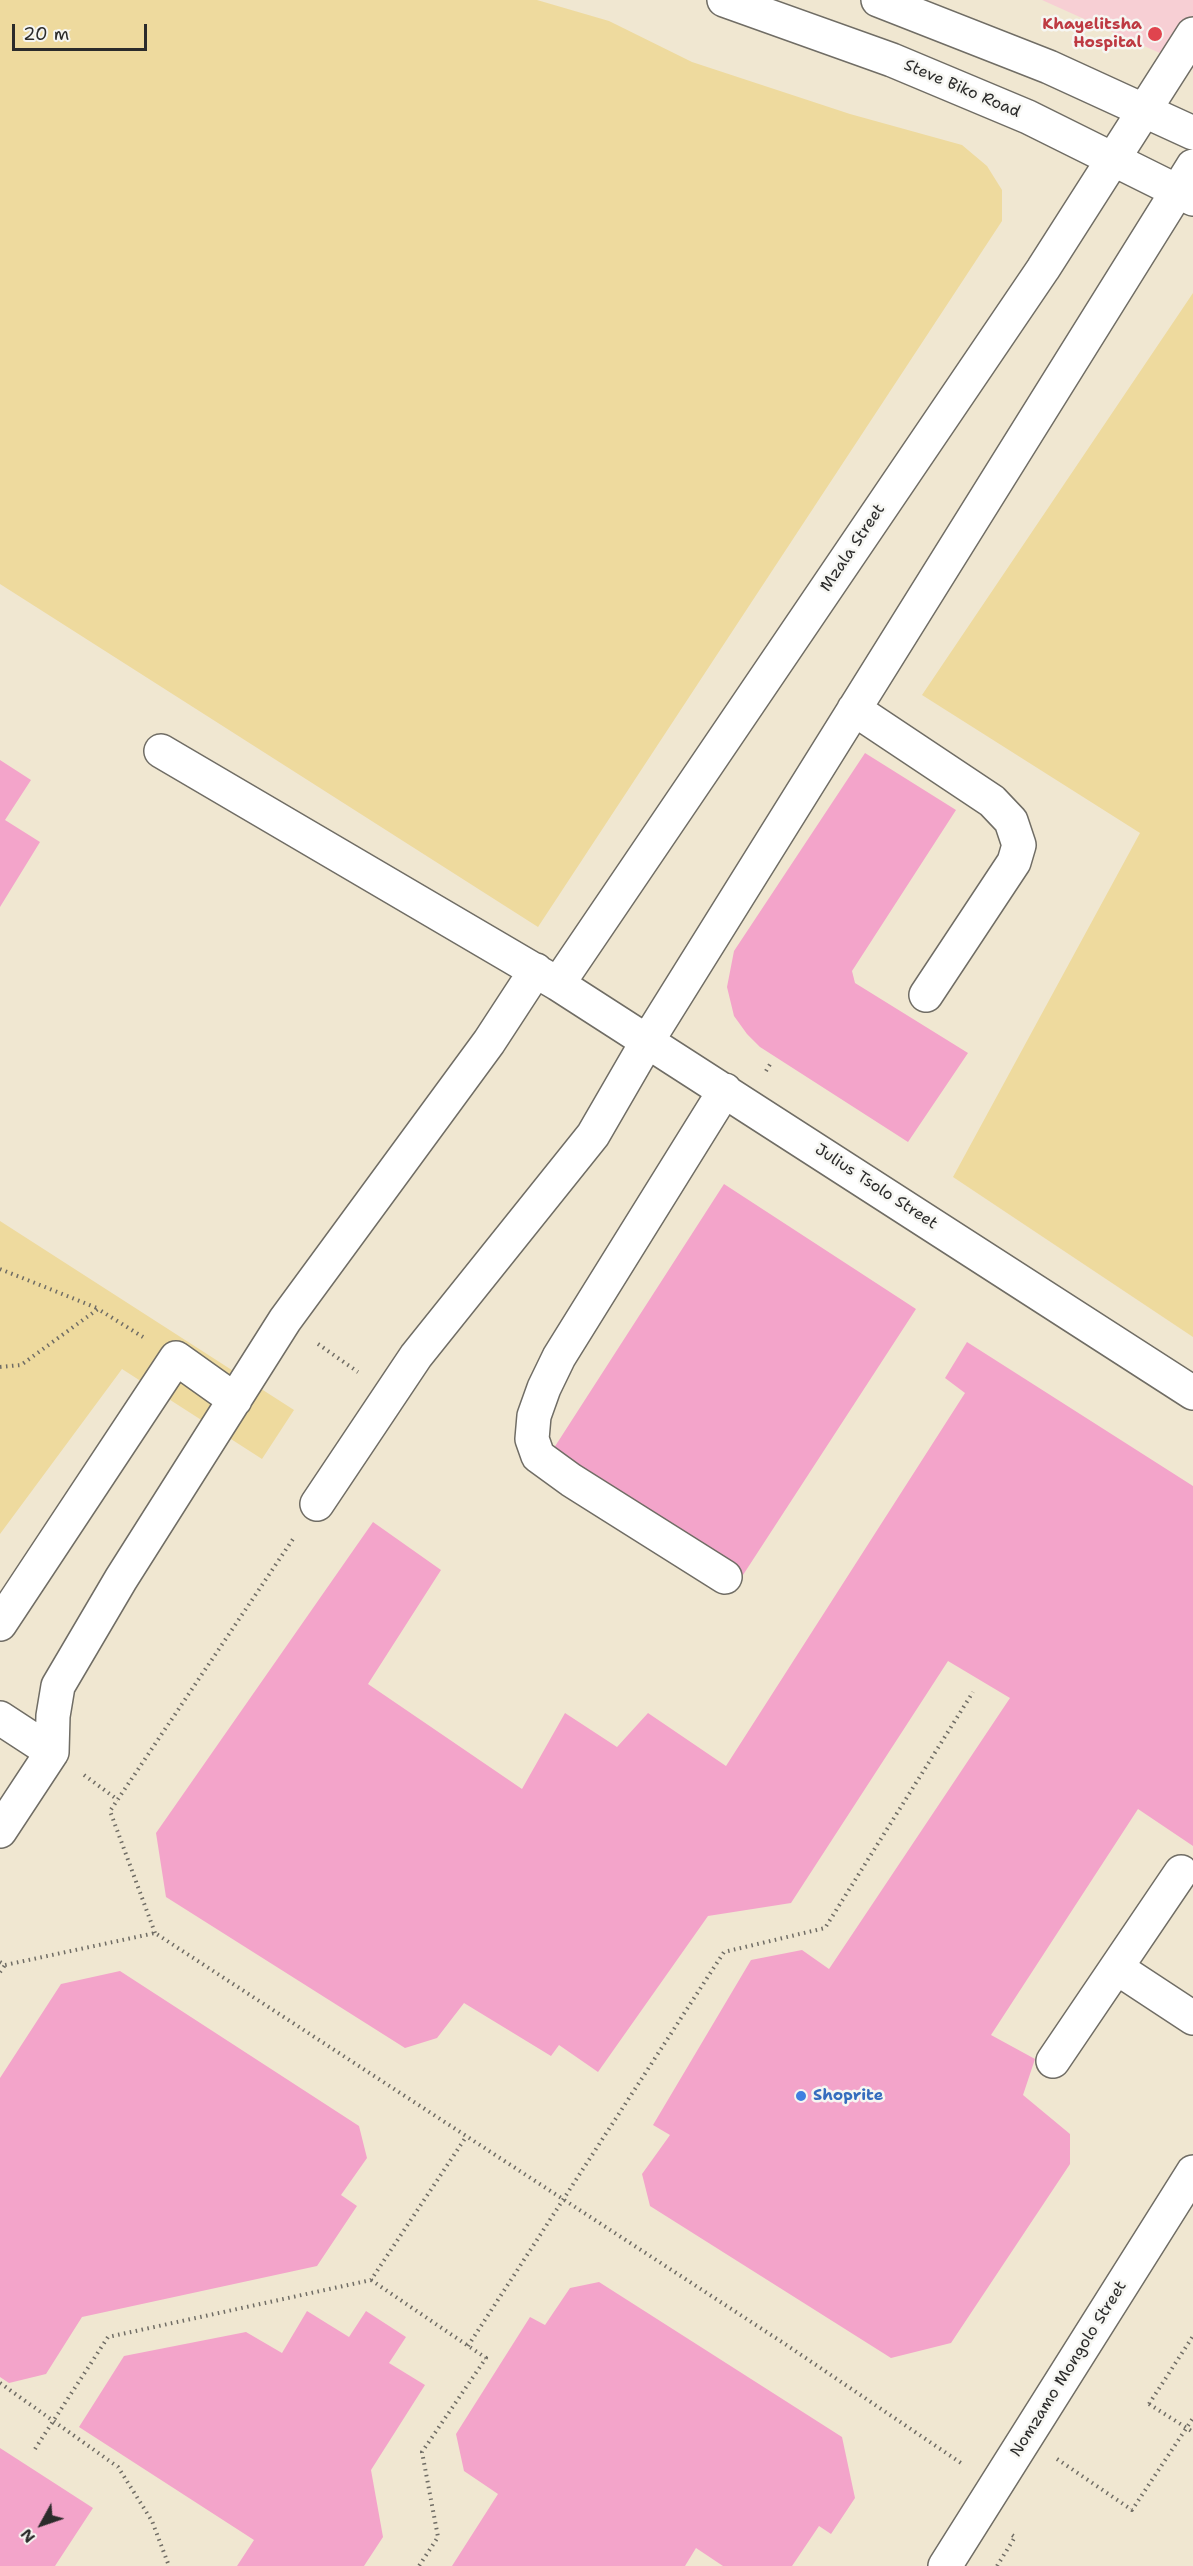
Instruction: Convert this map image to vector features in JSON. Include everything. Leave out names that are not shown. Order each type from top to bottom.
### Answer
[{"type":"street","name":"Steve Biko Road","points":[[724,0],[892,60],[1028,117],[1113,159],[1188,185]]},
{"type":"street","points":[[878,0],[1049,68],[1143,108],[1193,133]]},
{"type":"street","name":"Mzala Street","points":[[52,1752],[53,1716],[58,1686],[121,1579],[285,1320],[489,1042],[547,977],[1043,269],[1143,108],[1193,34]]},
{"type":"street","points":[[317,1504],[416,1356],[480,1272],[593,1135],[648,1040],[854,710],[1188,185]]},
{"type":"street","points":[[854,710],[992,801],[1011,821],[1019,845],[1014,862],[926,995]]},
{"type":"street","name":"Julius Tsolo Street","points":[[161,752],[547,977],[1193,1393]]},
{"type":"street","points":[[725,1090],[559,1357],[534,1416],[532,1439],[538,1456],[571,1480],[725,1577]]},
{"type":"street","points":[[0,1624],[176,1358],[235,1400]]},
{"type":"street","points":[[0,1718],[52,1752],[0,1832]]},
{"type":"street","points":[[1053,2061],[1181,1872]]},
{"type":"street","points":[[1117,1968],[1193,2018]]},
{"type":"street","name":"Nomzamo Mongolo Street","points":[[945,2566],[1193,2172]]},
{"type":"path","points":[[0,1269],[98,1309],[176,1358]]},
{"type":"path","points":[[0,1367],[21,1365],[98,1309]]},
{"type":"path","points":[[285,1320],[360,1374]]},
{"type":"path","points":[[317,1504],[110,1811],[155,1933],[785,2344],[996,2487]]},
{"type":"path","points":[[468,2346],[724,1952],[825,1928],[973,1692]]},
{"type":"path","points":[[0,1972],[2,1963],[155,1933]]},
{"type":"path","points":[[35,2449],[108,2337],[371,2280],[466,2137]]},
{"type":"path","points":[[371,2280],[486,2358],[422,2452],[438,2537],[419,2566]]},
{"type":"path","points":[[1193,2336],[1149,2404],[1193,2432]]},
{"type":"path","points":[[0,2383],[53,2423],[118,2467],[152,2521],[170,2566]]},
{"type":"path","points":[[1026,2438],[1132,2510],[1193,2418]]},
{"type":"shaded area","name":"Khayelitsha Hospital","points":[[1042,0],[1193,0],[1193,68]]},
{"type":"sand","points":[[0,0],[537,0],[609,21],[692,62],[850,114],[962,145],[987,166],[1002,190],[1002,221],[538,927],[0,584]]},
{"type":"sand","points":[[1193,293],[1193,1337],[953,1177],[1140,833],[922,695]]},
{"type":"sand","points":[[0,1221],[294,1410],[262,1459],[122,1369],[0,1534]]},
{"type":"building","points":[[865,753],[956,810],[852,971],[855,983],[968,1053],[908,1142],[760,1047],[734,1016],[727,987],[734,951]]},
{"type":"building","points":[[0,760],[31,780],[5,820],[40,842],[0,907]]},
{"type":"building","points":[[724,1184],[916,1309],[743,1575],[552,1451]]},
{"type":"building","points":[[967,1342],[1193,1486],[1193,1846],[1138,1809],[991,2035],[1035,2059],[1023,2095],[1070,2134],[1070,2164],[951,2343],[891,2358],[650,2206],[642,2174],[670,2135],[653,2125],[751,1960],[802,1950],[829,1969],[1010,1698],[948,1661],[791,1903],[708,1916],[598,2072],[559,2045],[551,2056],[464,2003],[437,2038],[405,2048],[166,1897],[156,1833],[373,1522],[441,1570],[368,1684],[522,1789],[565,1713],[617,1747],[648,1713],[726,1766],[965,1393],[945,1378]]},
{"type":"building","points":[[120,1971],[359,2126],[367,2158],[341,2195],[357,2206],[317,2266],[82,2317],[46,2374],[9,2383],[0,2377],[0,2078],[61,1984]]},
{"type":"building","points":[[599,2282],[842,2437],[855,2498],[831,2534],[819,2526],[792,2566],[723,2566],[696,2548],[685,2566],[452,2566],[498,2494],[464,2471],[456,2434],[530,2317],[545,2325],[570,2288]]},
{"type":"building","points":[[307,2311],[349,2337],[366,2311],[406,2337],[389,2363],[425,2385],[371,2470],[383,2537],[364,2566],[237,2566],[254,2540],[79,2427],[124,2356],[246,2332],[282,2353]]},
{"type":"building","points":[[0,2448],[93,2508],[55,2566],[0,2566]]},
{"type":"place","name":"Khayelitsha Hospital","points":[[1155,34]]},
{"type":"place","name":"Shoprite","points":[[801,2096]]}]
